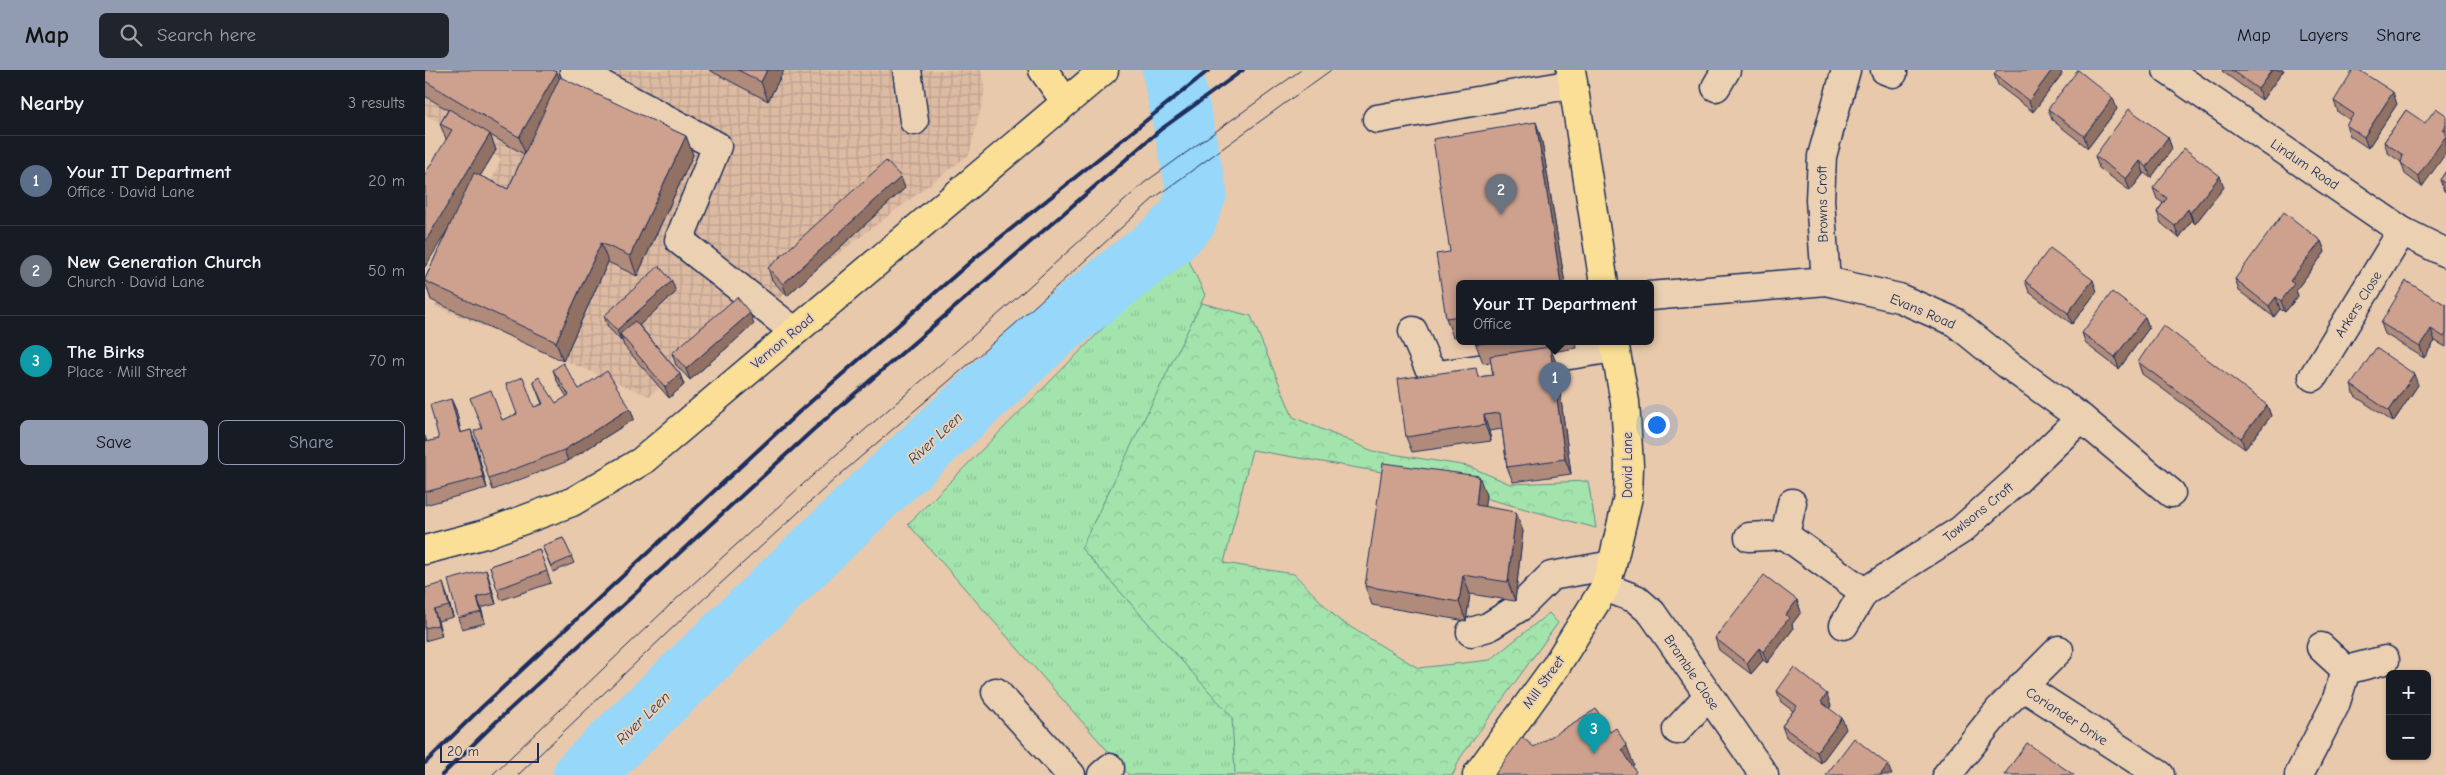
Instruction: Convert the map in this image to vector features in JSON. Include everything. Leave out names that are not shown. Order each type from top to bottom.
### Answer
[{"type":"main road","points":[[1043,70],[1065,101]]},
{"type":"main road","name":"Vernon Road","points":[[425,550],[485,534],[572,502],[642,461],[1065,101],[1104,70]]},
{"type":"main road","points":[[1572,77],[1603,280]]},
{"type":"main road","name":"David Lane","points":[[1609,576],[1628,497],[1629,465],[1625,402],[1615,345]]},
{"type":"main road","name":"Mill Street","points":[[1477,775],[1556,666],[1609,576]]},
{"type":"street","points":[[574,70],[717,146],[679,240],[794,331]]},
{"type":"street","points":[[907,70],[914,120]]},
{"type":"street","name":"Browns Croft","points":[[1826,281],[1820,200],[1821,156],[1846,70]]},
{"type":"street","name":"Lindum Road","points":[[2179,73],[2402,231],[2446,253]]},
{"type":"street","points":[[1377,118],[1572,77]]},
{"type":"street","name":"Arkers Close","points":[[2313,377],[2402,231]]},
{"type":"street","name":"Evans Road","points":[[1654,296],[1826,281],[1899,298],[1955,322],[2007,364],[2081,418],[2171,493]]},
{"type":"street","points":[[1413,331],[1428,366],[1439,375],[1615,345]]},
{"type":"street","name":"Towlsons Croft","points":[[1844,625],[1864,592],[1961,530],[2015,482],[2081,418]]},
{"type":"street","points":[[1785,535],[1792,503]]},
{"type":"street","points":[[1749,537],[1785,535],[1864,592]]},
{"type":"street","points":[[1471,632],[1488,627],[1520,607],[1551,576],[1609,576]]},
{"type":"street","name":"Bramble Close","points":[[1609,576],[1652,613],[1764,775]]},
{"type":"street","points":[[2321,647],[2346,670]]},
{"type":"street","points":[[2022,686],[2059,650]]},
{"type":"street","points":[[2346,670],[2385,660]]},
{"type":"street","points":[[2299,775],[2335,705],[2346,670]]},
{"type":"street","name":"Coriander Drive","points":[[1947,775],[1999,710],[2022,686],[2160,775]]},
{"type":"street","points":[[996,692],[1071,775]]},
{"type":"street","points":[[1677,730],[1708,696]]},
{"type":"shaded area","points":[[425,70],[981,70],[985,91],[969,155],[649,396],[435,306],[501,159],[425,114]]},
{"type":"green space","points":[[1183,248],[1205,295],[1081,548],[1232,717],[1235,775],[1129,775],[908,524]]},
{"type":"green space","points":[[1168,294],[1251,316],[1293,417],[1373,451],[1468,466],[1510,484],[1588,481],[1596,528],[1399,475],[1252,450],[1224,563],[1294,574],[1339,620],[1418,668],[1490,660],[1549,613],[1558,623],[1460,758],[1453,775],[1211,775],[1041,552]]},
{"type":"building","points":[[425,70],[553,70],[557,72],[519,137],[425,81]]},
{"type":"building","points":[[738,70],[767,70],[761,82]]},
{"type":"building","points":[[1997,70],[2052,70],[2029,101],[1994,74]]},
{"type":"building","points":[[2078,70],[2113,98],[2084,136],[2048,109]]},
{"type":"building","points":[[2231,70],[2272,70],[2258,89]]},
{"type":"building","points":[[2353,70],[2359,70],[2393,92],[2364,137],[2346,125],[2354,114],[2334,101]]},
{"type":"building","points":[[560,77],[686,136],[630,256],[601,243],[556,342],[425,281],[425,279],[474,173],[508,189]]},
{"type":"building","points":[[2436,108],[2446,115],[2446,125],[2443,130],[2446,132],[2446,136],[2418,176],[2401,163],[2403,155],[2384,142],[2406,110],[2425,123]]},
{"type":"building","points":[[449,109],[490,134],[425,242],[425,174],[452,130],[440,124]]},
{"type":"building","points":[[2129,109],[2168,137],[2147,167],[2140,161],[2126,179],[2095,156]]},
{"type":"building","points":[[1536,122],[1560,280],[1456,280],[1456,317],[1446,318],[1436,254],[1450,252],[1433,139]]},
{"type":"building","points":[[2184,148],[2220,176],[2190,213],[2188,209],[2175,226],[2157,212],[2167,198],[2153,188]]},
{"type":"building","points":[[886,161],[901,177],[783,284],[768,268]]},
{"type":"building","points":[[2446,171],[2446,184],[2440,180]]},
{"type":"building","points":[[2284,212],[2321,241],[2290,281],[2294,284],[2281,301],[2276,297],[2269,306],[2235,279]]},
{"type":"building","points":[[2050,248],[2093,280],[2068,313],[2025,281]]},
{"type":"building","points":[[659,266],[672,281],[617,330],[604,316]]},
{"type":"building","points":[[2406,281],[2446,305],[2446,334],[2444,337],[2431,329],[2420,347],[2381,323]]},
{"type":"building","points":[[2112,292],[2145,317],[2115,357],[2082,333]]},
{"type":"building","points":[[737,297],[750,313],[686,369],[672,353]]},
{"type":"building","points":[[635,321],[680,374],[665,387],[620,334]]},
{"type":"building","points":[[2163,325],[2267,405],[2241,438],[2138,362]]},
{"type":"building","points":[[1550,347],[1565,459],[1507,467],[1500,413],[1484,415],[1485,425],[1406,437],[1398,379],[1476,368],[1478,377],[1493,375],[1490,356]]},
{"type":"building","points":[[2376,348],[2414,374],[2389,411],[2351,385]]},
{"type":"building","points":[[563,363],[579,389],[607,371],[630,408],[564,450],[489,479],[474,431],[482,428],[470,398],[491,390],[502,420],[517,414],[506,384],[523,377],[534,407],[543,404],[533,381],[539,377],[556,403],[569,395],[553,370]]},
{"type":"building","points":[[451,399],[460,433],[471,430],[483,477],[425,492],[425,442],[439,439],[430,405]]},
{"type":"building","points":[[1383,463],[1479,476],[1476,505],[1516,512],[1508,582],[1463,575],[1459,602],[1365,586]]},
{"type":"building","points":[[563,538],[572,557],[551,566],[542,546]]},
{"type":"building","points":[[539,549],[547,571],[497,589],[490,566]]},
{"type":"building","points":[[486,570],[492,593],[477,597],[481,612],[458,618],[448,580]]},
{"type":"building","points":[[1764,575],[1797,600],[1786,615],[1789,618],[1763,652],[1759,648],[1747,663],[1715,638]]},
{"type":"building","points":[[443,583],[449,606],[434,610],[438,625],[425,628],[425,588]]},
{"type":"building","points":[[1794,667],[1827,694],[1821,702],[1842,718],[1817,752],[1782,726],[1797,706],[1777,691]]},
{"type":"building","points":[[1596,709],[1610,732],[1616,728],[1627,746],[1622,749],[1636,772],[1633,775],[1498,775],[1496,773],[1522,737],[1534,747]]},
{"type":"building","points":[[1854,738],[1888,765],[1880,775],[1826,775]]},
{"type":"building","points":[[2027,743],[2074,775],[2004,775]]},
{"type":"waterway","name":"River Leen","points":[[583,775],[878,491],[1051,331],[1169,238],[1187,219],[1197,193],[1172,70]]},
{"type":"tram line","points":[[492,775],[672,603],[822,467],[1002,311],[1144,183],[1301,70]]},
{"type":"tram line","points":[[518,775],[685,616],[835,479],[1014,325],[1154,198],[1331,70]]},
{"type":"railway","points":[[425,763],[482,707],[799,412],[976,257],[1209,70]]},
{"type":"railway","points":[[442,775],[497,721],[814,429],[1160,130],[1243,70]]},
{"type":"place","name":"New Generation Church","points":[[1501,215]]},
{"type":"place","name":"Your IT Department","points":[[1555,403]]},
{"type":"place","name":"The Birks","points":[[1594,754]]}]
